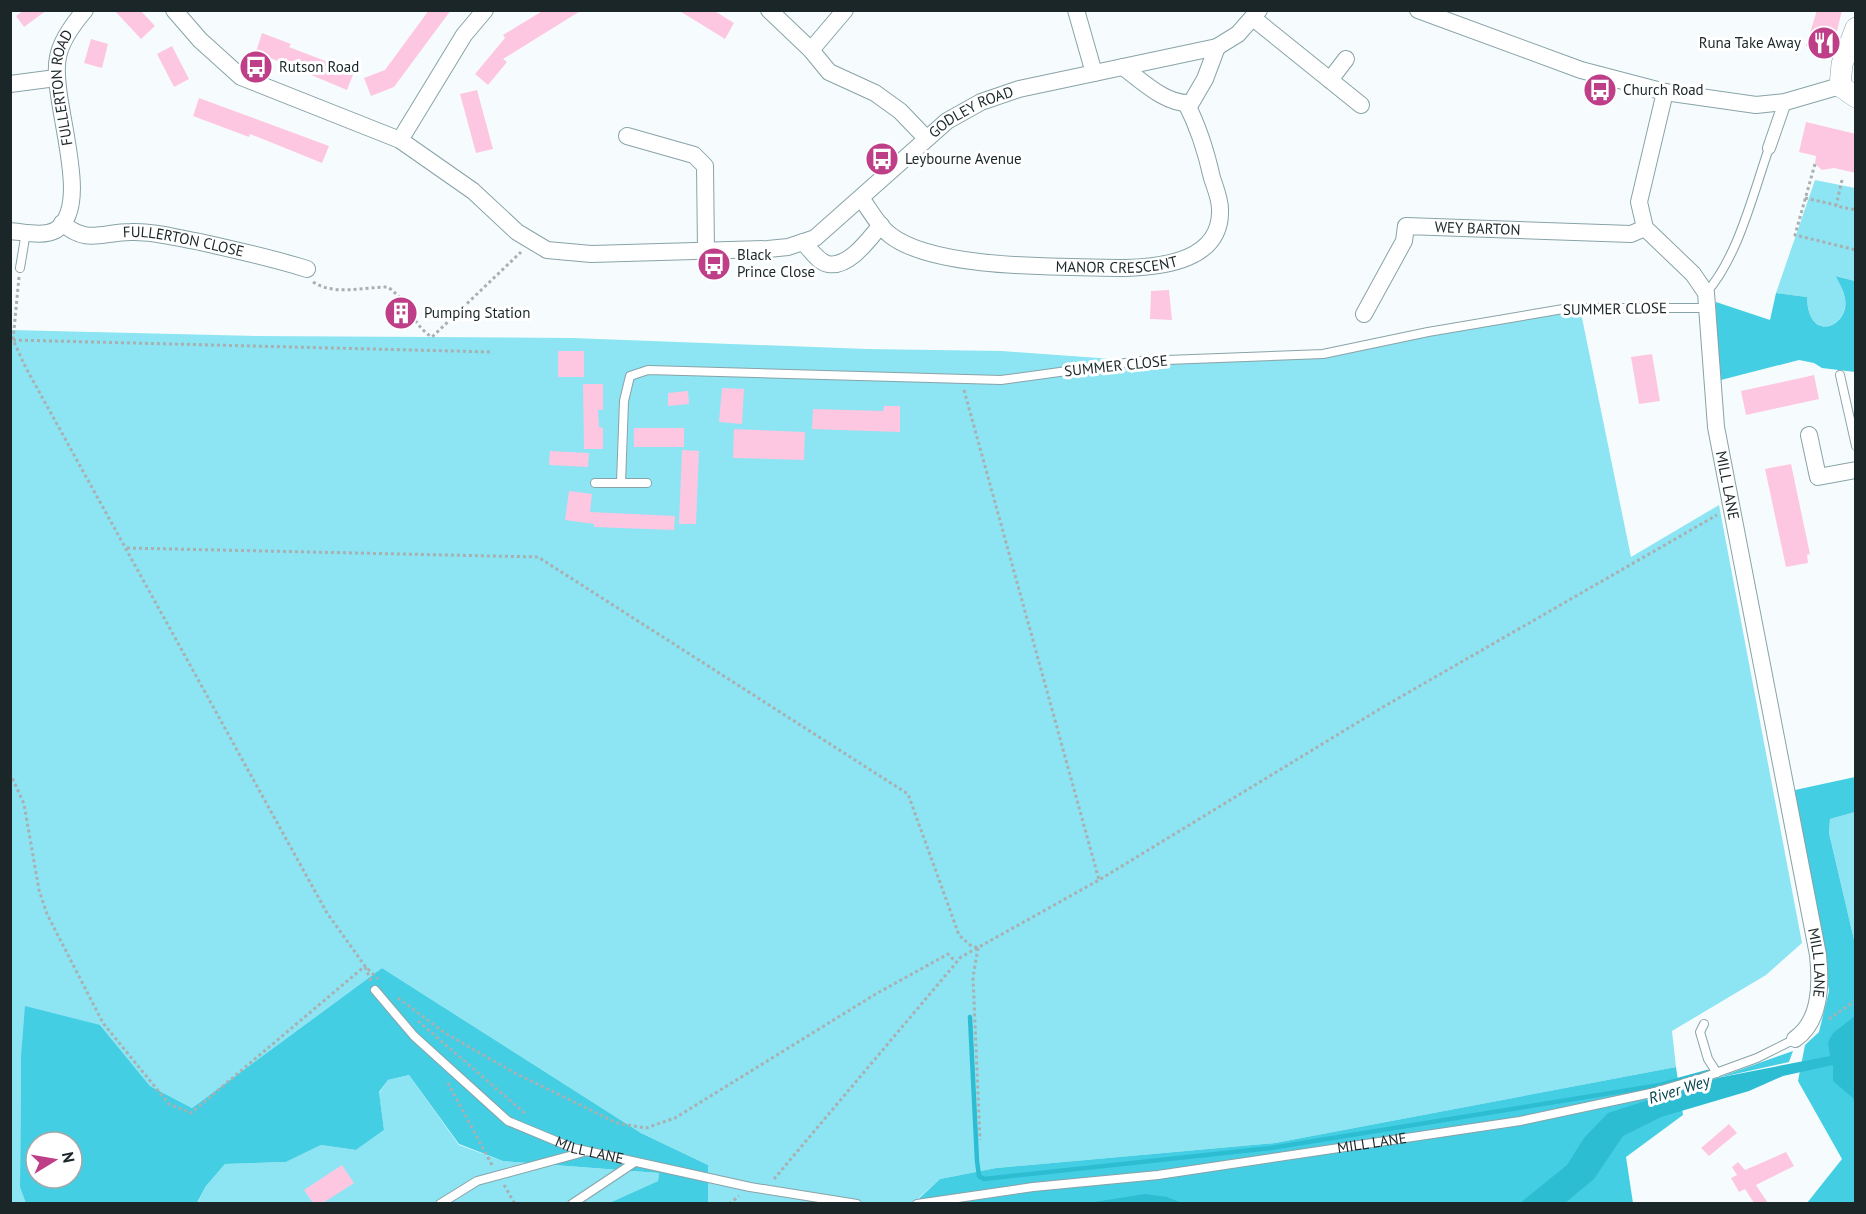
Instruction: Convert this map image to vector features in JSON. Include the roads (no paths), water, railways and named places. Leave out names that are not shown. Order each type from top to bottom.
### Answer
[{"type":"street","name":"FULLERTON ROAD","points":[[62,224],[70,203],[73,178],[56,78],[58,57],[63,43],[85,10]]},
{"type":"street","points":[[174,10],[200,40],[241,77],[400,140],[464,35],[484,10]]},
{"type":"street","points":[[769,10],[811,50],[829,72],[875,93],[900,111],[926,138]]},
{"type":"street","points":[[811,50],[844,10]]},
{"type":"street","points":[[1076,10],[1094,73]]},
{"type":"street","points":[[1418,10],[1581,70],[1665,92],[1756,105],[1848,92],[1842,64],[1856,28]]},
{"type":"street","points":[[1256,14],[1361,105]]},
{"type":"street","name":"GODLEY ROAD","points":[[400,140],[473,191],[531,242],[547,250],[582,253],[788,247],[815,238],[926,138],[947,121],[981,102],[1019,89],[1217,47],[1238,34],[1256,14]]},
{"type":"street","points":[[1123,67],[1161,95],[1191,103],[1205,79],[1217,47]]},
{"type":"street","points":[[1330,80],[1346,59]]},
{"type":"street","points":[[10,84],[56,78]]},
{"type":"street","points":[[1665,92],[1640,202],[1645,228],[1693,274],[1706,300]]},
{"type":"street","points":[[1769,148],[1785,102]]},
{"type":"street","name":"MANOR CRESCENT","points":[[861,198],[890,236],[944,257],[972,262],[1125,268],[1148,267],[1192,256],[1209,244],[1221,210],[1203,138],[1186,103]]},
{"type":"street","points":[[636,144],[694,155],[705,166],[706,251]]},
{"type":"street","points":[[18,232],[48,232],[62,224]]},
{"type":"street","name":"FULLERTON CLOSE","points":[[62,224],[77,235],[97,237],[133,231],[163,235],[274,259],[307,269]]},
{"type":"street","points":[[803,242],[818,259],[829,265],[844,262],[866,243],[880,225]]},
{"type":"street","name":"WEY BARTON","points":[[1364,314],[1404,241],[1406,226],[1631,234],[1645,228]]},
{"type":"street","name":"MILL LANE","points":[[1706,300],[1716,427],[1819,962],[1820,981],[1813,1019],[1794,1039]]},
{"type":"street","points":[[1809,435],[1818,477],[1856,470]]},
{"type":"lane","points":[[1706,300],[1720,278],[1745,217],[1769,148]]},
{"type":"lane","points":[[18,232],[20,268]]},
{"type":"lane","name":"SUMMER CLOSE","points":[[621,483],[624,401],[630,376],[648,370],[1001,380],[1140,361],[1323,354],[1428,332],[1569,308],[1706,300]]},
{"type":"lane","points":[[1839,375],[1856,446]]},
{"type":"lane","points":[[595,483],[647,483]]},
{"type":"lane","name":"MILL LANE","points":[[376,986],[414,1036],[508,1121],[573,1148],[764,1190],[857,1203]]},
{"type":"lane","points":[[1704,1024],[1700,1032],[1708,1059],[1717,1073]]},
{"type":"lane","name":"MILL LANE","points":[[917,1203],[1033,1187],[1158,1175],[1520,1121],[1651,1093],[1757,1058],[1794,1039]]},
{"type":"lane","points":[[440,1203],[477,1181],[587,1151]]},
{"type":"lane","points":[[572,1203],[635,1162]]},
{"type":"waterway","name":"River Wey","points":[[970,1017],[977,1161],[979,1176],[984,1179],[1271,1148],[1660,1085],[1708,1072]]},
{"type":"place","name":"Runa Take Away","points":[[1824,43]]},
{"type":"place","name":"Rutson Road","points":[[256,67]]},
{"type":"place","name":"Church Road","points":[[1600,90]]},
{"type":"place","name":"Leybourne Avenue","points":[[882,159]]},
{"type":"place","name":"Black Prince Close","points":[[714,264]]},
{"type":"place","name":"Pumping Station","points":[[401,313]]}]
